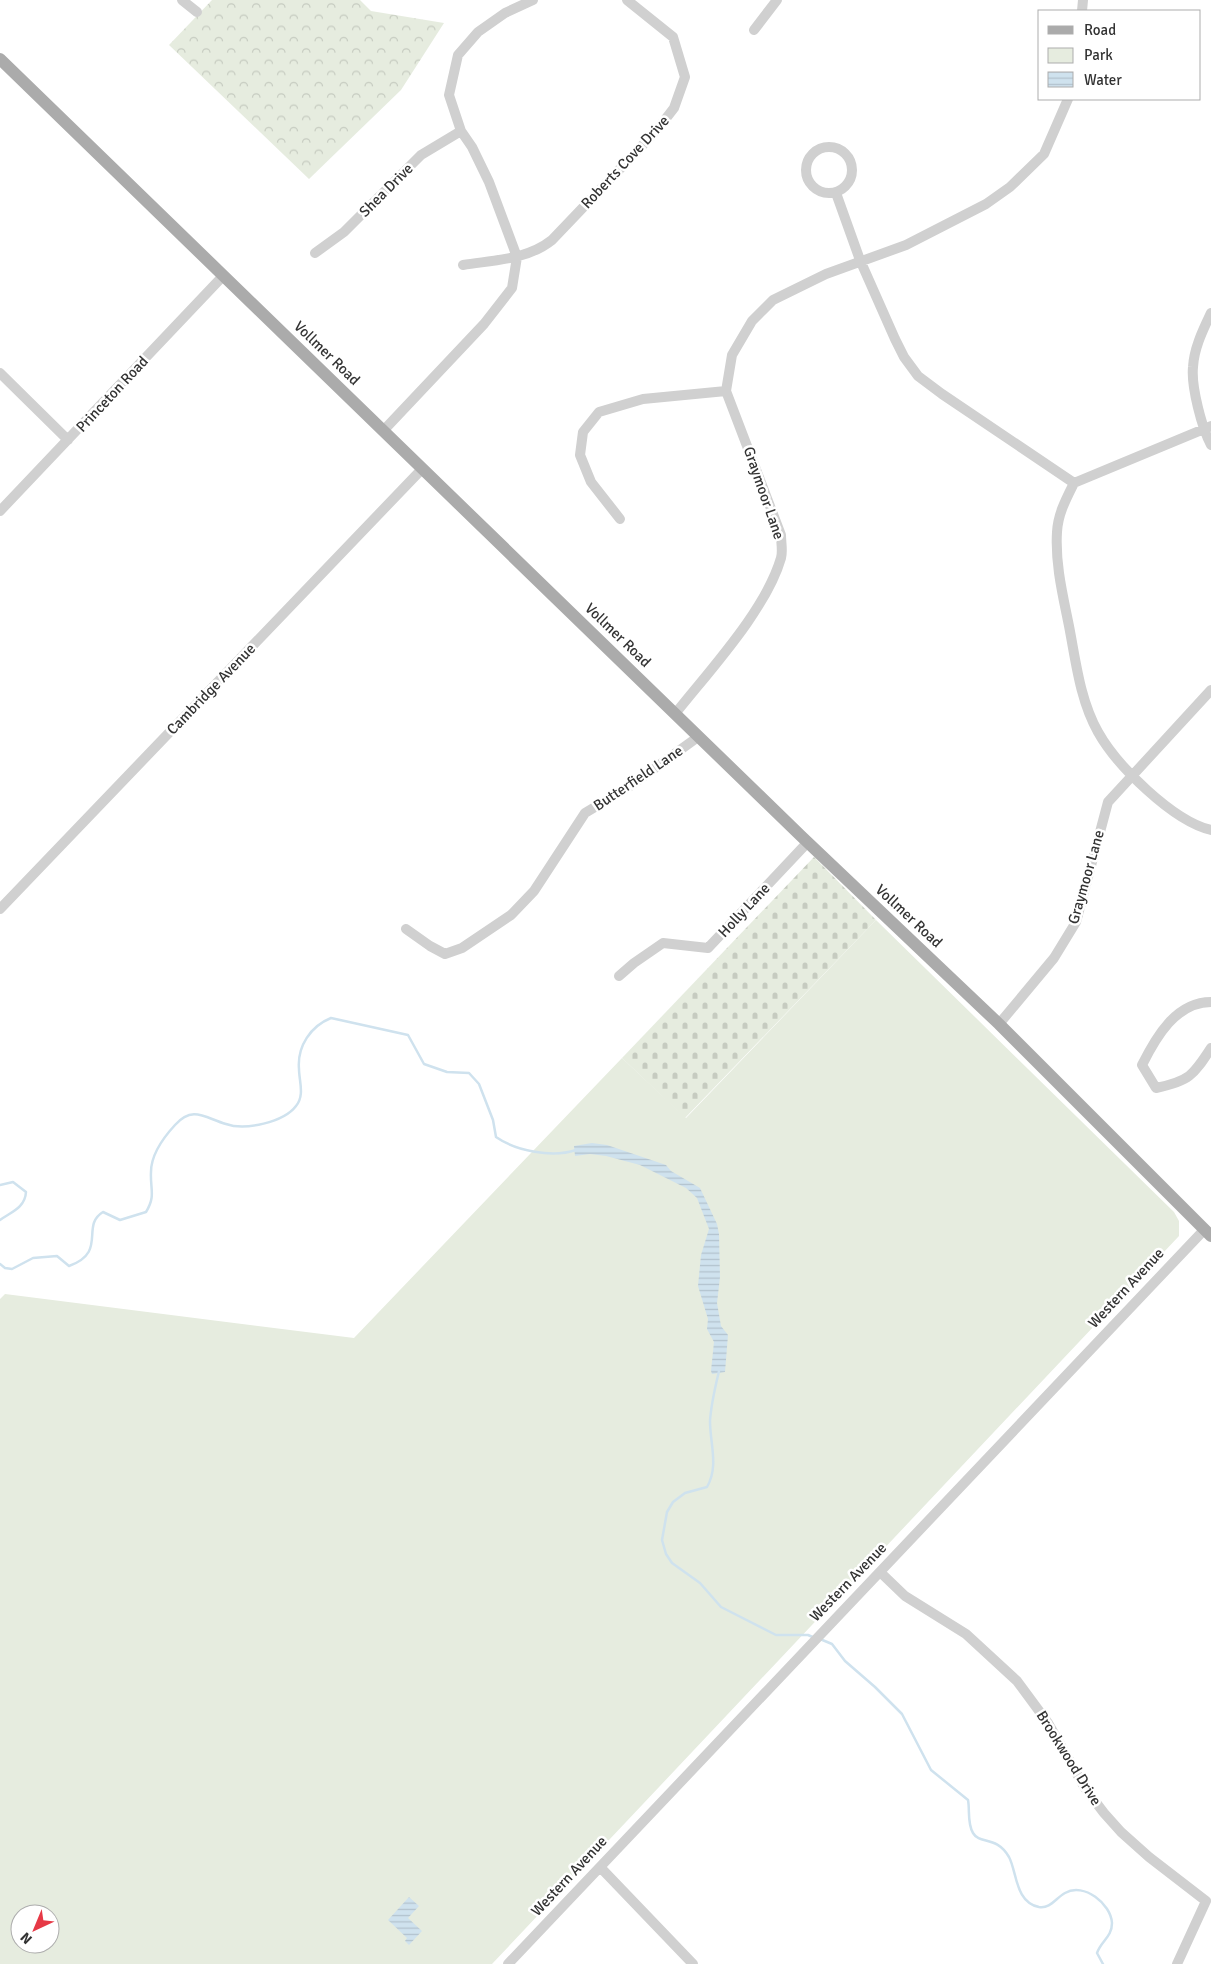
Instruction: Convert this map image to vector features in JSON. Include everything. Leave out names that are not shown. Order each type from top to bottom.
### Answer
[{"type":"main road","name":"Vollmer Road","points":[[0,59],[807,843],[999,1024],[1209,1229]]},
{"type":"street","points":[[182,0],[197,12]]},
{"type":"street","points":[[383,431],[512,288],[517,256],[489,182],[472,147],[460,131],[450,95],[458,55],[478,32],[505,13],[532,0]]},
{"type":"street","name":"Roberts Cove Drive","points":[[463,265],[539,251],[552,240],[657,130],[674,108],[685,77],[673,37],[627,0]]},
{"type":"street","points":[[754,30],[777,0]]},
{"type":"street","points":[[620,518],[591,482],[580,455],[583,432],[599,412],[643,399],[726,391],[732,355],[752,321],[773,300],[860,260],[906,245],[986,204],[1010,187],[1044,154],[1068,100]]},
{"type":"street","name":"Shea Drive","points":[[315,253],[344,232],[421,155],[460,131]]},
{"type":"street","points":[[829,146],[843,151],[852,163],[851,178],[842,189],[836,192],[820,191],[813,187],[806,173],[809,157],[822,147],[829,146]]},
{"type":"street","points":[[836,192],[860,260],[895,339],[904,357],[918,376],[1074,482]]},
{"type":"street","name":"Princeton Road","points":[[0,511],[224,276]]},
{"type":"street","points":[[1211,313],[1199,340],[1193,368],[1211,445]]},
{"type":"street","points":[[0,374],[68,440]]},
{"type":"street","name":"Graymoor Lane","points":[[675,714],[760,604],[775,575],[781,556],[782,535],[726,391]]},
{"type":"street","points":[[1207,428],[1074,482],[1062,507],[1057,532],[1057,562],[1082,693],[1098,732],[1132,776],[1172,811],[1201,828],[1211,830]]},
{"type":"street","name":"Cambridge Avenue","points":[[0,909],[422,469]]},
{"type":"street","name":"Graymoor Lane","points":[[999,1024],[1034,985],[1054,958],[1076,922],[1108,802],[1211,690]]},
{"type":"street","name":"Butterfield Lane","points":[[406,929],[430,946],[446,954],[462,948],[511,915],[534,892],[585,813],[630,786],[698,737]]},
{"type":"street","name":"Holly Lane","points":[[619,976],[634,963],[663,944],[708,948],[807,843]]},
{"type":"street","points":[[1211,1002],[1198,1002],[1185,1008],[1156,1036],[1142,1065],[1156,1088],[1181,1082],[1198,1068],[1211,1048]]},
{"type":"street","name":"Western Avenue","points":[[508,1964],[1209,1229]]},
{"type":"street","name":"Brookwood Drive","points":[[880,1572],[905,1596],[966,1634],[1011,1674],[1034,1702],[1086,1788],[1104,1813],[1149,1857],[1206,1901],[1177,1964]]},
{"type":"street","points":[[600,1866],[693,1964]]},
{"type":"green space","points":[[212,0],[360,0],[371,11],[444,23],[401,90],[309,179],[169,45]]},
{"type":"green space","points":[[814,857],[876,920],[685,1118],[622,1058]]},
{"type":"green space","points":[[876,920],[1174,1212],[1179,1221],[1179,1236],[492,1964],[0,1964],[0,1299],[5,1294],[354,1338],[622,1058],[686,1118]]},
{"type":"water","points":[[592,1143],[607,1145],[666,1165],[671,1171],[700,1188],[717,1224],[719,1234],[720,1277],[717,1303],[721,1326],[728,1335],[725,1372],[712,1374],[711,1371],[714,1342],[707,1329],[708,1319],[698,1286],[701,1255],[709,1229],[697,1198],[686,1188],[640,1165],[606,1156],[590,1154],[575,1156],[574,1146]]},
{"type":"water","points":[[409,1897],[419,1906],[408,1918],[422,1931],[409,1945],[405,1941],[407,1938],[388,1920]]},
{"type":"waterway","points":[[0,1264],[5,1268],[12,1269],[33,1258],[57,1256],[69,1266],[88,1254],[91,1246],[93,1224],[103,1212],[120,1220],[146,1212],[152,1197],[151,1178],[155,1153],[162,1141],[181,1119],[194,1114],[234,1126],[253,1126],[274,1121],[290,1112],[299,1102],[300,1097],[299,1061],[303,1045],[317,1026],[331,1018],[408,1035],[424,1064],[447,1072],[469,1073],[479,1084],[493,1120],[496,1137],[504,1142],[534,1152],[556,1153],[576,1150]]},
{"type":"waterway","points":[[0,1185],[13,1182],[26,1192],[20,1206],[0,1220]]},
{"type":"waterway","points":[[719,1371],[710,1421],[713,1455],[711,1479],[707,1487],[685,1493],[673,1502],[667,1512],[662,1540],[666,1554],[672,1563],[700,1583],[721,1607],[776,1635],[808,1635],[815,1638]]},
{"type":"waterway","points":[[820,1639],[832,1644],[845,1661],[902,1714],[931,1770],[968,1800],[969,1821],[973,1833],[976,1837],[999,1846],[1009,1857],[1018,1886],[1025,1899],[1031,1904],[1043,1907],[1050,1905],[1065,1893],[1072,1890],[1080,1890],[1102,1902],[1107,1909],[1112,1923],[1112,1928],[1097,1953],[1103,1964]]}]
